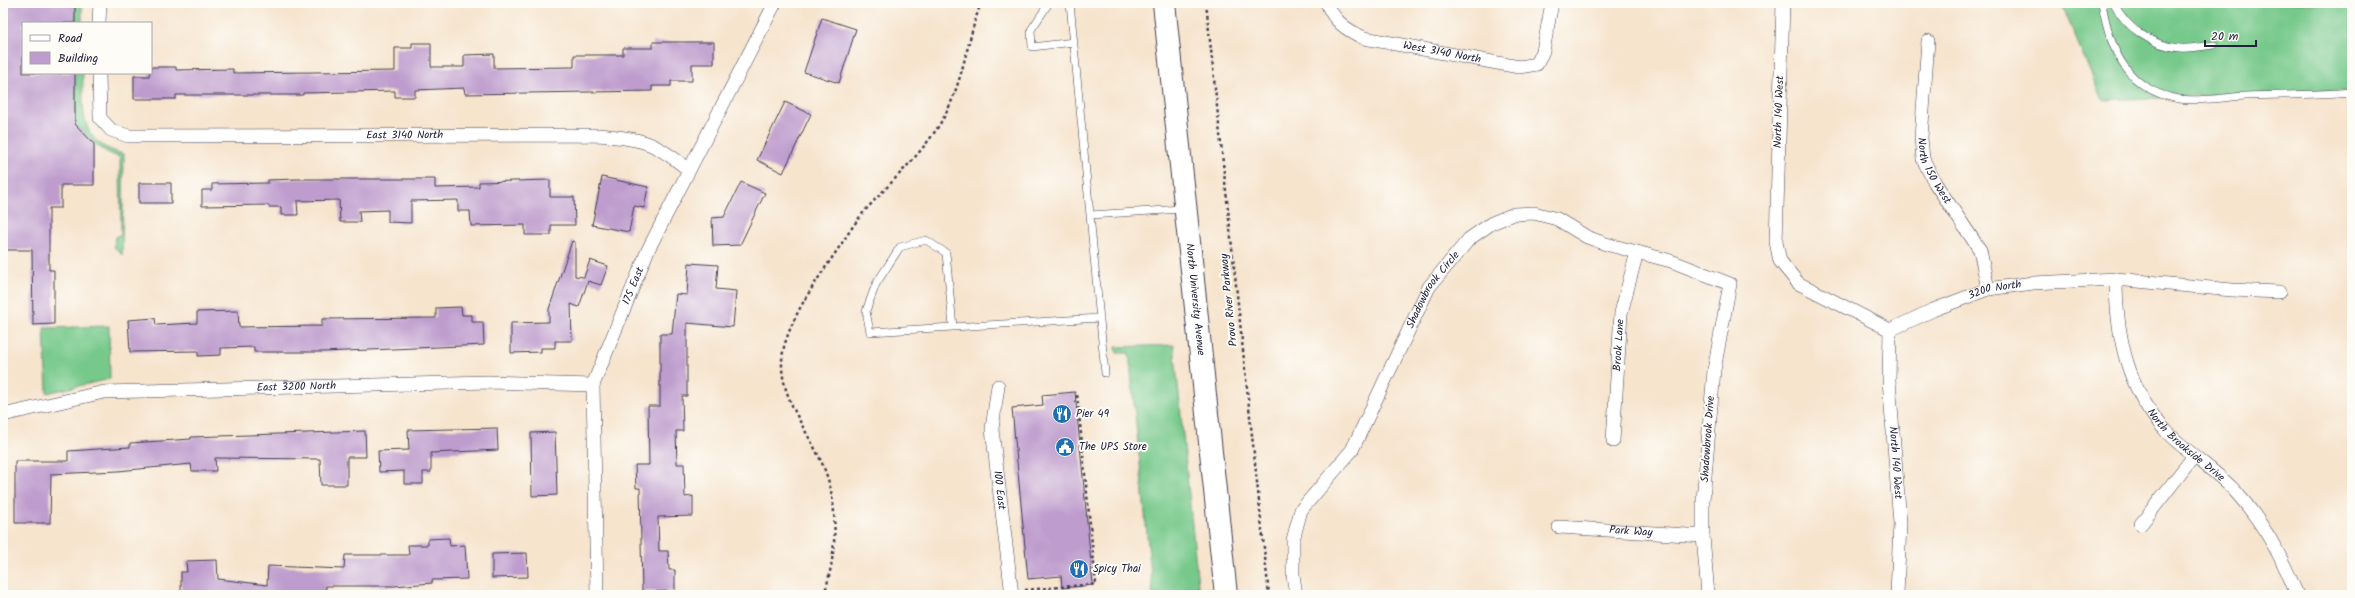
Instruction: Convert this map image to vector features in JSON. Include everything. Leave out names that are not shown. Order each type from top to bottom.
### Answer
[{"type":"highway","name":"North University Avenue","points":[[1164,3],[1187,208],[1226,595]]},
{"type":"street","points":[[99,22],[100,3]]},
{"type":"street","name":"175 East","points":[[597,595],[593,385],[648,250],[775,3]]},
{"type":"street","name":"West 3140 North","points":[[1326,3],[1331,14],[1349,31],[1364,38],[1519,67],[1537,64],[1543,51],[1552,3]]},
{"type":"street","name":"North 140 West","points":[[1783,3],[1776,242],[1780,261],[1798,283],[1890,330],[1889,380],[1900,523],[1897,595]]},
{"type":"street","name":"North 150 West","points":[[1928,41],[1922,138],[1923,159],[1935,183],[1980,250],[1988,289]]},
{"type":"street","name":"East 3140 North","points":[[100,74],[100,118],[111,130],[128,136],[598,135],[637,138],[664,150],[689,170]]},
{"type":"street","name":"Shadowbrook Circle","points":[[1296,595],[1293,574],[1293,540],[1300,510],[1352,450],[1429,287],[1469,239],[1492,222],[1514,214],[1534,213],[1557,219],[1593,239],[1671,261],[1730,284]]},
{"type":"street","name":"Brook Lane","points":[[1613,440],[1621,313],[1637,252]]},
{"type":"street","name":"3200 North","points":[[1890,330],[1933,310],[1988,289],[2033,283],[2116,279],[2232,290],[2279,292]]},
{"type":"street","name":"North Brookside Drive","points":[[2116,279],[2116,314],[2121,344],[2131,374],[2147,406],[2166,430],[2233,490],[2251,511],[2273,543],[2297,595]]},
{"type":"street","name":"Shadowbrook Drive","points":[[1708,595],[1703,536],[1703,500],[1714,370],[1730,284]]},
{"type":"street","name":"East 3200 North","points":[[3,415],[104,392],[488,382],[593,385]]},
{"type":"street","name":"100 East","points":[[998,386],[992,429],[1016,593]]},
{"type":"street","points":[[2141,524],[2194,456]]},
{"type":"street","name":"Park Way","points":[[1559,527],[1703,536]]},
{"type":"lane","points":[[1049,3],[1031,30],[1032,47],[1074,42]]},
{"type":"lane","points":[[1070,3],[1105,373]]},
{"type":"lane","points":[[2102,3],[2113,48],[2126,69],[2136,80],[2148,88],[2179,99],[2352,92]]},
{"type":"lane","points":[[2114,3],[2126,23],[2146,37],[2180,48],[2214,45]]},
{"type":"lane","points":[[1090,215],[1187,208]]},
{"type":"lane","points":[[953,327],[946,253],[926,240],[900,247],[876,284],[866,311],[870,332],[953,327],[1100,318]]},
{"type":"path","name":"Provo River Parkway","points":[[1206,3],[1269,595]]},
{"type":"path","points":[[1016,593],[1096,584],[1077,394]]},
{"type":"green space","points":[[75,3],[82,3],[82,22],[75,22]]},
{"type":"green space","points":[[2061,3],[2352,3],[2352,91],[2102,100]]},
{"type":"green space","points":[[75,74],[83,74],[84,112],[86,124],[91,134],[98,142],[109,149],[124,154],[122,255],[114,247],[115,237],[121,234],[120,157],[106,152],[75,124]]},
{"type":"green space","points":[[109,326],[110,379],[47,393],[44,328]]},
{"type":"green space","points":[[1174,345],[1199,595],[1153,595],[1129,353],[1117,353],[1116,347]]},
{"type":"building","points":[[5,3],[75,3],[75,22],[22,22],[22,74],[75,74],[75,124],[94,144],[94,185],[61,185],[61,208],[49,208],[49,270],[54,270],[54,324],[33,325],[32,250],[3,250]]},
{"type":"building","points":[[822,18],[856,29],[839,83],[804,72]]},
{"type":"building","points":[[653,42],[714,42],[714,64],[692,64],[692,81],[671,81],[671,86],[652,86],[652,91],[465,94],[464,88],[415,90],[415,97],[395,97],[395,91],[303,93],[303,95],[176,95],[176,99],[134,99],[134,76],[149,76],[149,74],[152,74],[152,67],[176,67],[176,70],[233,69],[233,73],[395,71],[395,48],[412,48],[412,43],[431,43],[431,67],[464,67],[464,55],[494,54],[494,68],[574,67],[574,55],[623,55],[623,48],[653,48]]},
{"type":"building","points":[[785,102],[811,114],[783,173],[757,160]]},
{"type":"building","points":[[602,177],[648,187],[644,208],[634,206],[629,232],[592,225]]},
{"type":"building","points":[[435,179],[435,188],[479,187],[479,182],[550,180],[550,197],[574,197],[575,225],[551,225],[551,235],[525,235],[525,225],[471,226],[470,211],[458,211],[458,200],[411,201],[411,223],[388,222],[388,210],[359,211],[360,222],[340,222],[339,200],[297,201],[298,215],[281,215],[281,207],[269,207],[269,205],[202,206],[202,190],[212,190],[212,184],[268,183],[268,180]]},
{"type":"building","points":[[741,182],[765,193],[740,245],[713,246],[712,218],[724,217]]},
{"type":"building","points":[[139,183],[171,183],[171,203],[139,203]]},
{"type":"building","points":[[572,241],[575,242],[575,276],[584,277],[590,260],[608,266],[601,285],[588,281],[579,307],[571,304],[572,341],[555,341],[555,348],[541,348],[541,352],[511,353],[511,323],[549,322],[549,309]]},
{"type":"building","points":[[689,263],[718,265],[716,289],[736,291],[733,327],[687,323],[687,396],[682,396],[683,431],[676,431],[677,464],[684,464],[685,497],[693,496],[693,516],[658,517],[659,551],[668,551],[669,570],[675,570],[675,591],[642,592],[640,488],[636,488],[635,465],[649,465],[648,406],[660,406],[660,334],[672,334],[676,294],[687,295]]},
{"type":"building","points":[[461,307],[462,315],[472,315],[472,322],[483,322],[484,345],[323,352],[254,352],[254,347],[221,348],[221,355],[198,356],[198,351],[130,352],[128,320],[155,318],[156,325],[197,323],[197,312],[238,311],[239,327],[322,326],[322,319],[436,318],[436,308]]},
{"type":"building","points":[[1075,392],[1093,585],[1062,588],[1061,576],[1028,579],[1012,408],[1043,405],[1042,395]]},
{"type":"building","points":[[497,428],[498,450],[431,453],[431,472],[423,472],[423,484],[404,484],[404,471],[379,472],[378,451],[409,450],[408,430]]},
{"type":"building","points":[[365,431],[366,457],[347,457],[347,485],[321,485],[320,459],[215,458],[216,471],[192,471],[191,464],[118,471],[51,474],[50,523],[15,523],[15,461],[68,461],[68,451],[130,447],[130,443],[191,439],[191,437]]},
{"type":"building","points":[[555,432],[557,495],[532,496],[531,433]]},
{"type":"building","points":[[449,538],[450,546],[465,545],[467,579],[432,580],[432,583],[394,586],[326,586],[325,595],[181,595],[181,572],[187,572],[186,561],[217,560],[218,579],[267,585],[268,566],[344,569],[345,555],[409,555],[408,545],[428,545],[428,539]]},
{"type":"building","points":[[527,553],[528,577],[492,578],[492,554]]},
{"type":"place","name":"Pier 49","points":[[1062,414]]},
{"type":"place","name":"The UPS Store","points":[[1065,447]]},
{"type":"place","name":"Spicy Thai","points":[[1079,569]]}]
